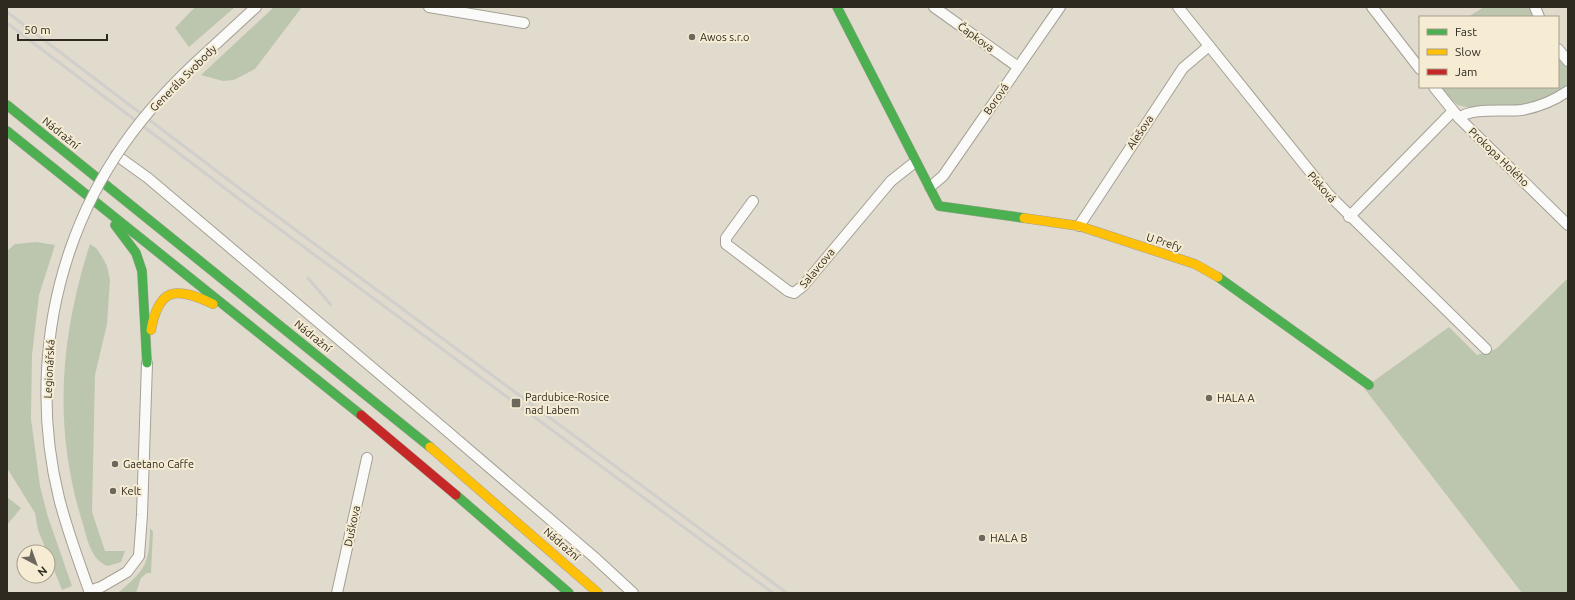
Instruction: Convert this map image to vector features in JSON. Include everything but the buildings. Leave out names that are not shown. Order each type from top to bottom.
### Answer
[{"type":"main road","points":[[838,7],[930,187]]},
{"type":"main road","name":"Nádražní","points":[[7,104],[485,492],[598,593]]},
{"type":"main road","points":[[7,131],[239,317],[463,500],[569,593]]},
{"type":"main road","name":"U Prefy","points":[[930,187],[939,206],[943,208],[1079,226],[1205,268],[1370,385]]},
{"type":"main road","points":[[96,202],[133,247],[139,261],[143,282],[147,363]]},
{"type":"main road","points":[[147,363],[154,315],[161,300],[168,296],[175,293],[191,293],[239,317]]},
{"type":"street","name":"Generála Svobody","points":[[116,155],[163,95],[256,7]]},
{"type":"street","points":[[429,7],[524,24]]},
{"type":"street","name":"Čapkova","points":[[934,7],[1018,68]]},
{"type":"street","name":"Borová","points":[[930,187],[943,176],[1060,7]]},
{"type":"street","name":"Písková","points":[[1178,7],[1318,183],[1349,217],[1486,349]]},
{"type":"street","points":[[1372,7],[1419,68]]},
{"type":"street","name":"Alešova","points":[[1079,226],[1183,68],[1209,46]]},
{"type":"street","points":[[1559,50],[1568,61]]},
{"type":"street","name":"Prokopa Holého","points":[[1435,88],[1456,114],[1568,225]]},
{"type":"street","points":[[1349,217],[1456,114],[1533,107],[1568,91]]},
{"type":"street","points":[[116,155],[148,178],[470,450],[594,557],[633,593]]},
{"type":"street","name":"Legionářská","points":[[116,155],[98,183],[86,208],[70,250],[57,291],[51,331],[47,384],[48,436],[59,498],[90,592],[127,572],[139,556],[142,514],[147,363]]},
{"type":"street","name":"Salavcova","points":[[753,201],[726,238],[726,244],[788,291],[794,293],[803,286],[891,181],[916,162]]},
{"type":"street","name":"Duškova","points":[[338,593],[367,458]]},
{"type":"green space","points":[[195,7],[235,7],[189,47],[175,28]]},
{"type":"green space","points":[[274,7],[302,7],[255,69],[234,80],[223,81],[201,75]]},
{"type":"green space","points":[[1484,7],[1531,7],[1534,16],[1470,16]]},
{"type":"green space","points":[[1559,56],[1568,67],[1568,85],[1547,99],[1502,107],[1477,108],[1458,105],[1442,88],[1559,88]]},
{"type":"green space","points":[[36,242],[55,245],[39,295],[32,355],[31,419],[40,486],[48,517],[72,586],[62,590],[56,575],[56,544],[44,544],[38,530],[35,513],[7,468],[7,251],[15,244]]},
{"type":"green space","points":[[90,244],[96,248],[101,255],[107,266],[110,280],[107,324],[95,375],[92,512],[105,551],[125,551],[121,562],[108,566],[97,559],[90,547],[86,534],[73,486],[67,451],[64,417],[64,382],[72,313]]},
{"type":"green space","points":[[1568,278],[1568,593],[1522,593],[1364,388],[1449,327],[1477,355],[1496,349]]},
{"type":"green space","points":[[7,497],[21,508],[7,525]]},
{"type":"green space","points":[[150,528],[153,532],[151,573],[147,573],[141,578],[136,593],[118,593],[135,578],[144,565],[149,550]]},
{"type":"railway","points":[[7,12],[247,194],[787,593]]},
{"type":"railway","points":[[7,23],[251,208],[773,593]]},
{"type":"railway","points":[[308,278],[331,305]]},
{"type":"traffic: fast","points":[[837,7],[939,206],[1024,218]]},
{"type":"traffic: fast","points":[[7,105],[430,447]]},
{"type":"traffic: fast","points":[[7,131],[361,415]]},
{"type":"traffic: fast","points":[[115,225],[136,253],[142,271],[147,363]]},
{"type":"traffic: fast","points":[[1218,277],[1369,385]]},
{"type":"traffic: fast","points":[[456,495],[569,593]]},
{"type":"traffic: slow","points":[[1024,218],[1079,226],[1195,264],[1218,277]]},
{"type":"traffic: slow","points":[[151,330],[154,316],[159,305],[165,298],[172,294],[180,293],[189,295],[213,304]]},
{"type":"traffic: slow","points":[[430,447],[598,593]]},
{"type":"traffic: jam","points":[[361,415],[456,495]]},
{"type":"place","name":"Awos s.r.o","points":[[692,37]]},
{"type":"place","name":"HALA A","points":[[1209,398]]},
{"type":"place","name":"Pardubice-Rosice nad Labem","points":[[516,403]]},
{"type":"place","name":"Gaetano Caffe","points":[[115,464]]},
{"type":"place","name":"Kelt","points":[[113,491]]},
{"type":"place","name":"HALA B","points":[[982,538]]}]
